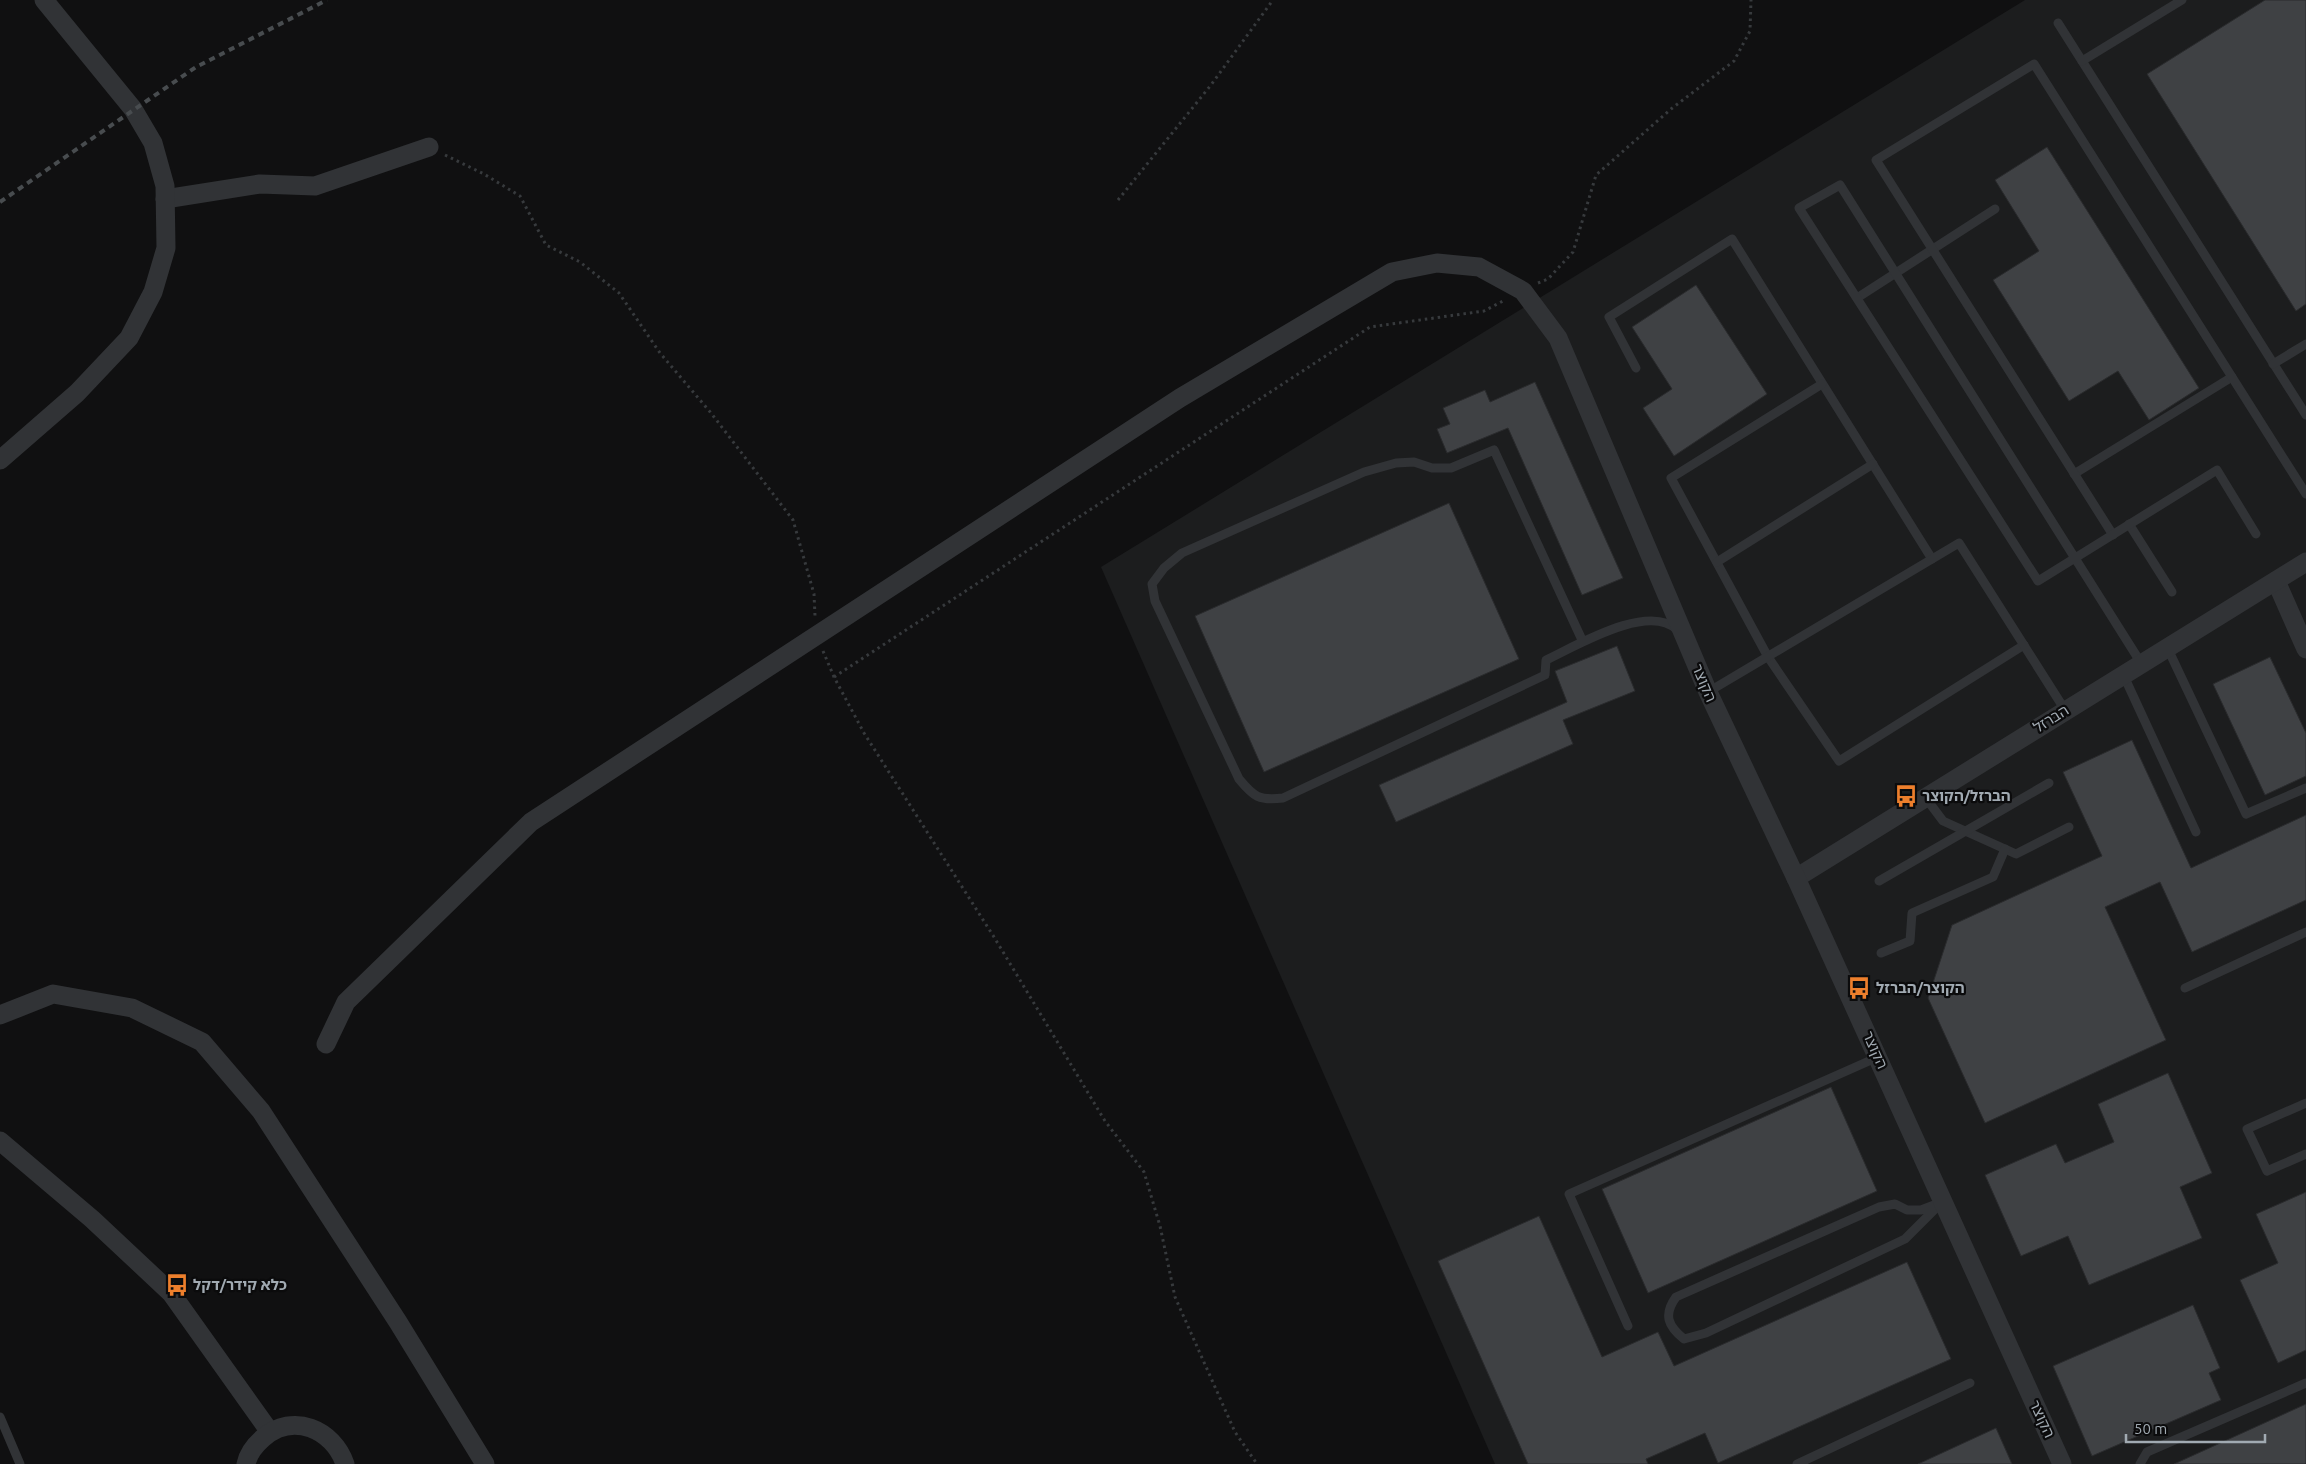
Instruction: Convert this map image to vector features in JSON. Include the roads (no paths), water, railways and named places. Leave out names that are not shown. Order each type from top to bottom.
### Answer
[{"type":"street","points":[[0,460],[77,393],[129,338],[153,292],[166,248],[165,186],[152,143],[133,110],[44,0]]},
{"type":"street","points":[[165,199],[260,184],[315,186],[429,147]]},
{"type":"street","name":"הקוצר","points":[[326,1044],[346,1002],[530,822],[1180,398],[1392,272],[1437,262],[1479,268],[1523,291],[1558,338],[1708,692],[1796,878],[2062,1464]]},
{"type":"street","name":"הברזל","points":[[1796,878],[2306,562]]},
{"type":"street","points":[[2276,581],[2306,649]]},
{"type":"street","points":[[0,1015],[53,994],[132,1008],[202,1042],[261,1111],[398,1322],[485,1464]]},
{"type":"street","points":[[0,1141],[92,1219],[172,1293],[270,1432]]},
{"type":"street","points":[[246,1464],[256,1444],[270,1432],[285,1426],[302,1426],[318,1430],[331,1440],[341,1453],[345,1464]]},
{"type":"lane","points":[[2082,61],[2182,0]]},
{"type":"lane","points":[[2058,23],[2306,415]]},
{"type":"lane","points":[[2112,535],[1876,160],[2034,64],[2306,494]]},
{"type":"lane","points":[[2141,663],[2075,558],[1896,273],[1840,185],[1800,208],[2038,581],[2075,558],[2112,535],[2129,524],[2217,470],[2256,534]]},
{"type":"lane","points":[[1857,298],[1995,208]]},
{"type":"lane","points":[[1636,368],[1609,316],[1732,239],[1932,559]]},
{"type":"lane","points":[[2274,364],[2306,344]]},
{"type":"lane","points":[[2074,474],[2232,377]]},
{"type":"lane","points":[[1822,384],[1671,478],[1768,657],[1839,761],[2024,645]]},
{"type":"lane","points":[[1583,642],[1494,450],[1451,468],[1432,468],[1414,462],[1396,463],[1364,472],[1182,553],[1164,568],[1152,584],[1155,601],[1239,779],[1252,794],[1265,800],[1283,798],[1545,676],[1546,660],[1611,629],[1645,620],[1670,623],[1685,637]]},
{"type":"lane","points":[[1717,562],[1873,464]]},
{"type":"lane","points":[[2129,524],[2172,592]]},
{"type":"lane","points":[[1708,692],[1959,543],[2065,710]]},
{"type":"lane","points":[[2167,647],[2246,814],[2306,788]]},
{"type":"lane","points":[[2123,674],[2196,832]]},
{"type":"lane","points":[[1879,881],[2049,783]]},
{"type":"lane","points":[[1925,797],[1943,821],[2016,854],[2069,827]]},
{"type":"lane","points":[[1881,953],[1910,940],[1912,913],[1993,877],[2005,849]]},
{"type":"lane","points":[[2185,988],[2306,932]]},
{"type":"lane","points":[[1628,1326],[1569,1194],[1878,1057]]},
{"type":"lane","points":[[2306,1103],[2247,1129],[2267,1171],[2306,1154]]},
{"type":"lane","points":[[1942,1202],[1904,1239],[1706,1332],[1684,1339],[1674,1331],[1668,1318],[1669,1306],[1676,1297],[1879,1207],[1895,1204],[1907,1210],[1921,1210],[1942,1202]]},
{"type":"lane","points":[[1797,1464],[1970,1383]]},
{"type":"lane","points":[[2140,1464],[2147,1452],[2306,1383]]},
{"type":"lane","points":[[0,1417],[20,1464]]},
{"type":"railway","points":[[0,202],[196,67],[327,0]]},
{"type":"place","name":"הברזל/הקוצר","points":[[1906,796]]},
{"type":"place","name":"הקוצר/הברזל","points":[[1859,988]]},
{"type":"place","name":"כלא קידר/דקל","points":[[177,1285]]}]
